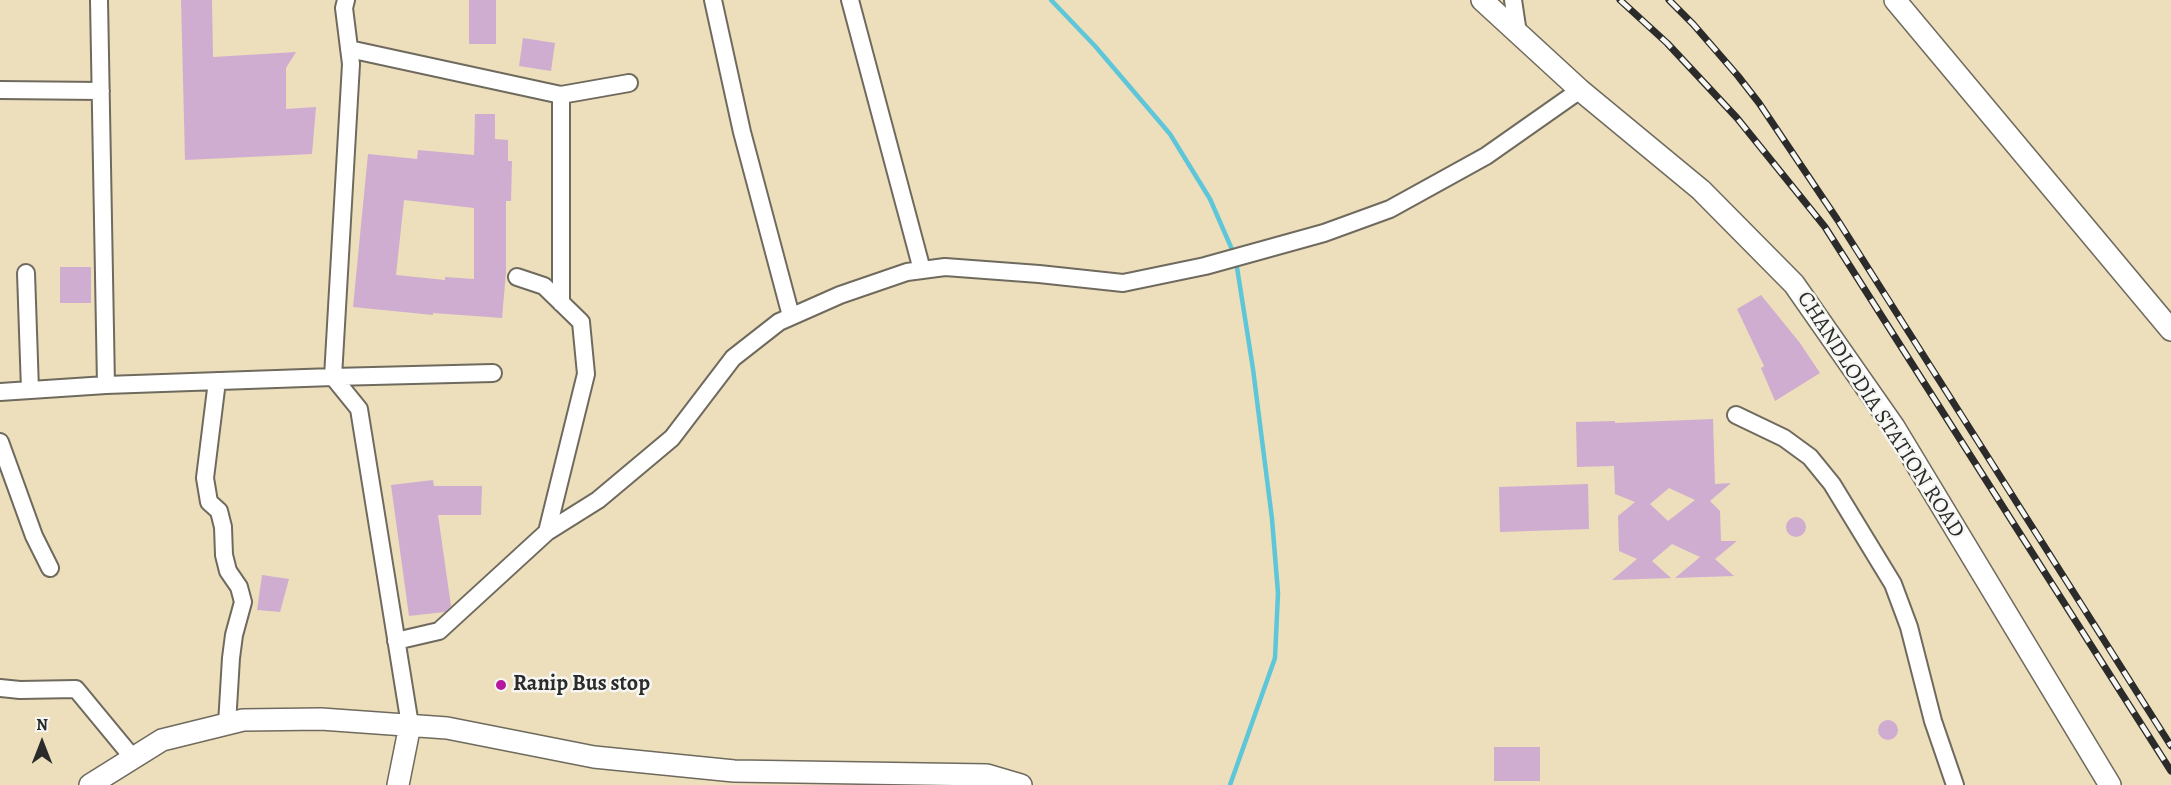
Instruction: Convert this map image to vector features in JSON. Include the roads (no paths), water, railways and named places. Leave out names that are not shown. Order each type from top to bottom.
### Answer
[{"type":"street","points":[[99,0],[106,385]]},
{"type":"street","points":[[346,0],[344,8],[351,64],[333,377],[359,409],[410,725],[398,785]]},
{"type":"street","points":[[713,0],[741,132],[791,316]]},
{"type":"street","points":[[850,0],[922,270]]},
{"type":"street","name":"CHANDLODIA STATION ROAD","points":[[1482,0],[1580,90],[1701,190],[1794,284],[1894,427],[2110,785]]},
{"type":"street","points":[[1513,0],[1518,33]]},
{"type":"street","points":[[1895,0],[2171,330]]},
{"type":"street","points":[[349,49],[561,95],[629,83]]},
{"type":"street","points":[[0,90],[101,91]]},
{"type":"street","points":[[396,641],[440,632],[547,532],[598,500],[672,438],[733,358],[779,322],[791,316],[840,294],[908,272],[945,267],[1123,283],[1226,261],[1324,233],[1390,209],[1486,156],[1580,90]]},
{"type":"street","points":[[561,95],[561,303]]},
{"type":"street","points":[[26,273],[30,390]]},
{"type":"street","points":[[517,277],[544,286],[581,322],[586,374],[547,532]]},
{"type":"street","points":[[0,392],[106,385],[493,373]]},
{"type":"street","points":[[217,381],[206,478],[209,502],[219,511],[223,527],[224,555],[228,571],[239,587],[243,602],[234,635],[227,724]]},
{"type":"street","points":[[1736,415],[1784,438],[1810,458],[1832,484],[1863,533],[1893,584],[1909,627],[1933,721],[1955,785]]},
{"type":"street","points":[[0,442],[34,536],[50,568]]},
{"type":"street","points":[[0,688],[76,689],[133,758]]},
{"type":"street","points":[[90,785],[162,740],[243,720],[321,719],[447,728],[594,757],[736,778],[987,775],[1021,785]]},
{"type":"waterway","points":[[1051,0],[1095,46],[1170,134],[1210,199],[1234,254]]},
{"type":"waterway","points":[[1230,785],[1275,658],[1278,593],[1272,519],[1253,369],[1236,261]]},
{"type":"railway","points":[[1620,0],[1667,43],[1737,118],[1825,227],[2171,771]]},
{"type":"railway","points":[[1669,0],[1693,24],[1759,103],[1837,219],[2171,746]]},
{"type":"place","name":"Ranip Bus stop","points":[[501,685]]}]
